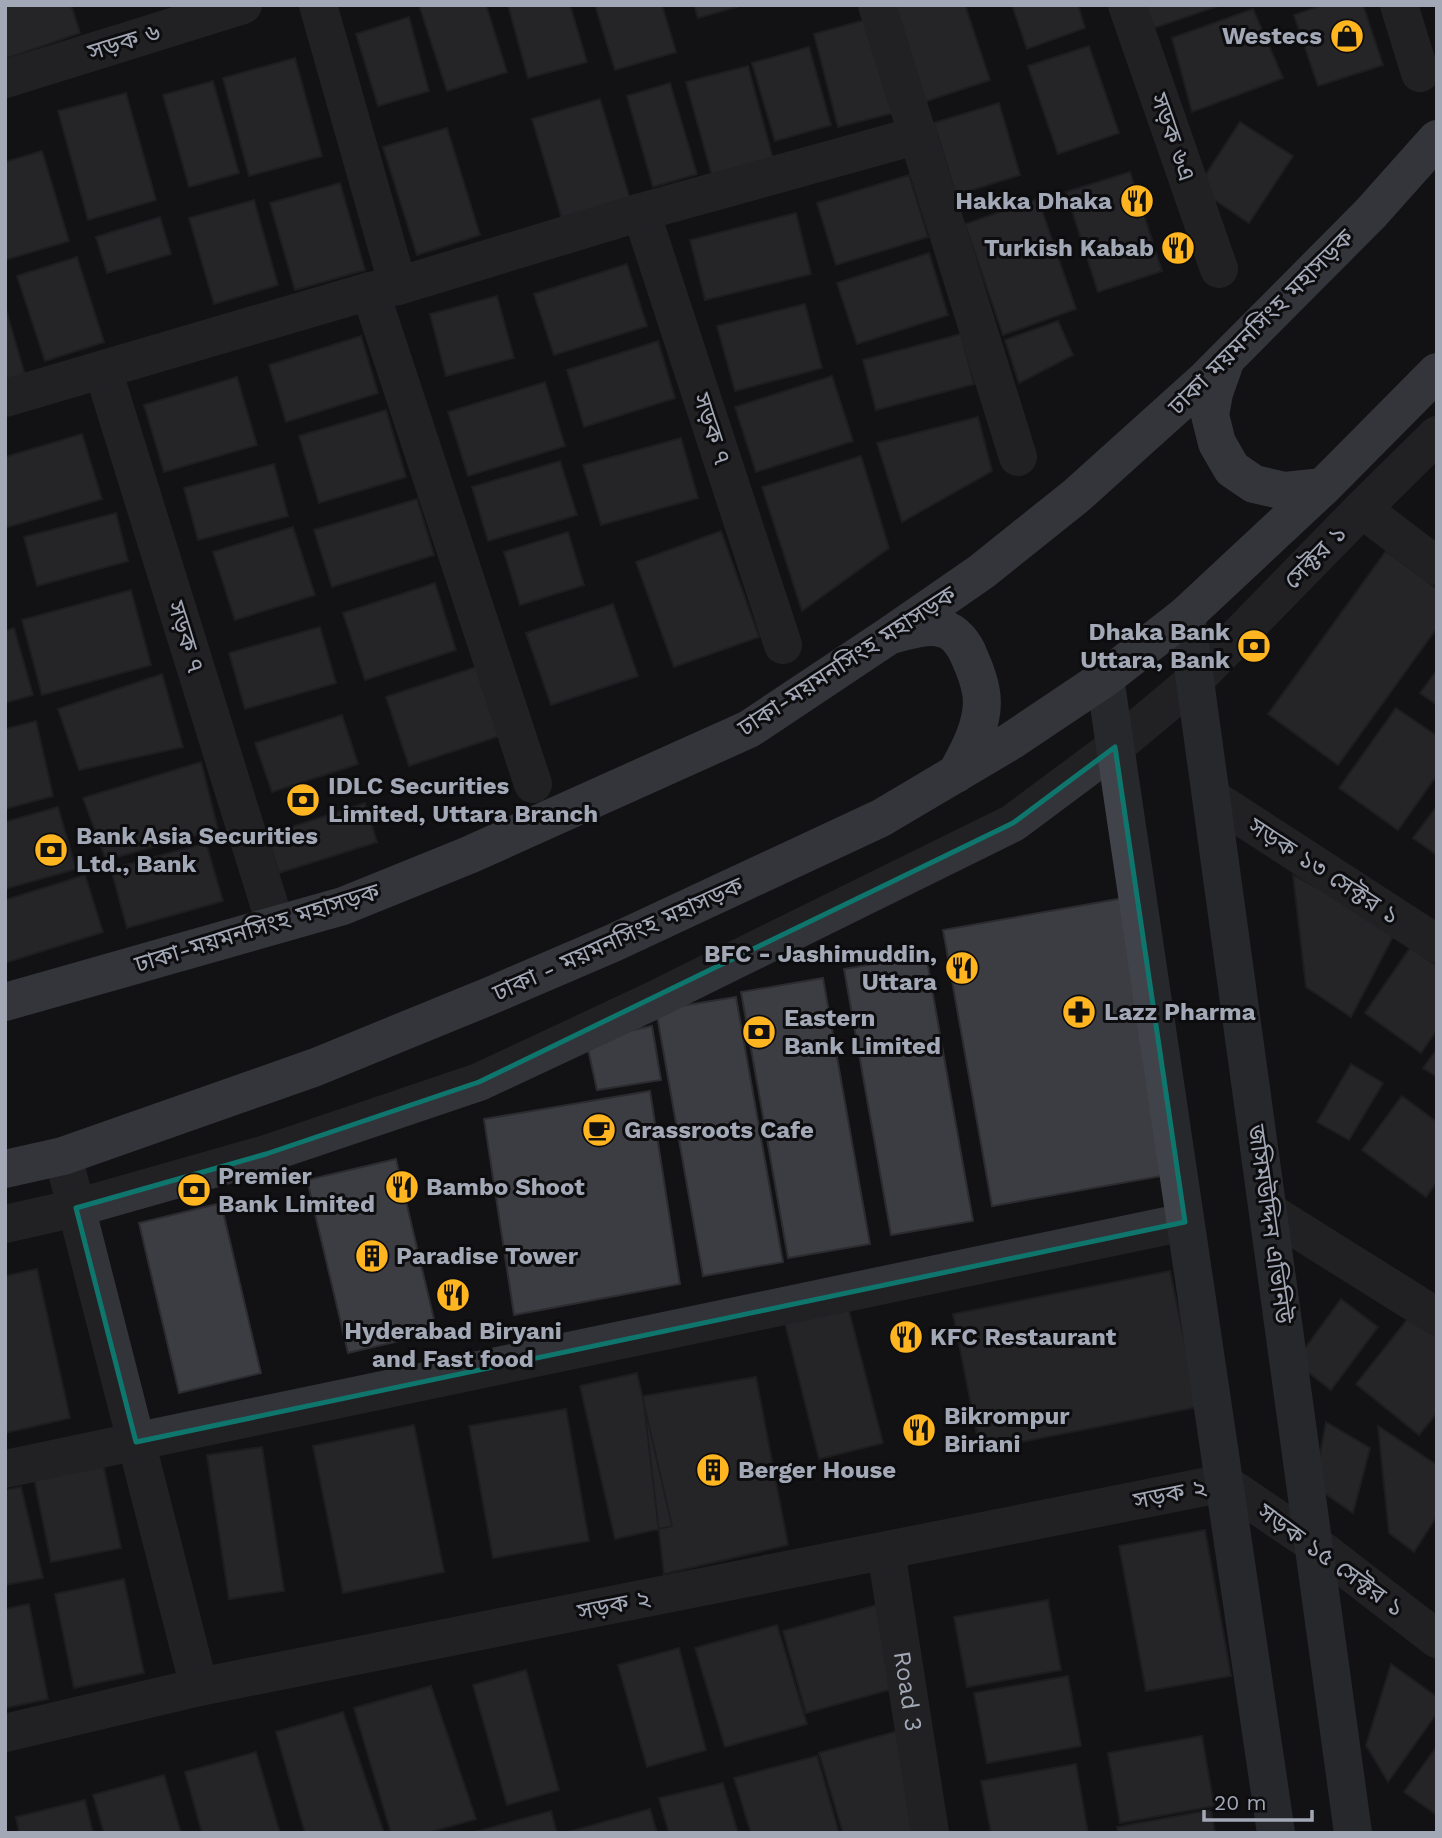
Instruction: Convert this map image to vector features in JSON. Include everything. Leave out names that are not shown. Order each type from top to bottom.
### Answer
[{"type":"highway","name":"ঢাকা ময়মনসিংহ মহাসড়ক","points":[[1076,496],[1227,359],[1371,213],[1437,139]]},
{"type":"highway","points":[[1227,359],[1214,393],[1210,415],[1217,443],[1232,470],[1254,484],[1285,491],[1323,487]]},
{"type":"highway","points":[[1186,615],[1323,487],[1437,372]]},
{"type":"highway","name":"ঢাকা-ময়মনসিংহ মহাসড়ক","points":[[5,1002],[343,906],[469,855],[749,729],[981,572],[1076,496]]},
{"type":"highway","name":"ঢাকা - ময়মনসিংহ মহাসড়ক","points":[[5,1170],[63,1156],[316,1067],[492,995],[856,830],[1011,741],[1105,678],[1186,615]]},
{"type":"highway","points":[[890,635],[925,627],[946,629],[965,645],[982,695],[979,723],[970,750],[956,774]]},
{"type":"street","name":"সড়ক ৬","points":[[5,79],[143,20],[243,5]]},
{"type":"street","points":[[318,5],[384,289],[534,784]]},
{"type":"street","points":[[877,5],[1018,457]]},
{"type":"street","name":"সড়ক ৬এ","points":[[1127,5],[1219,269]]},
{"type":"street","points":[[1399,5],[1420,73]]},
{"type":"street","points":[[5,398],[641,212],[919,135]]},
{"type":"street","name":"সড়ক ৭","points":[[641,212],[783,645]]},
{"type":"street","name":"সড়ক ৭","points":[[103,370],[269,904]]},
{"type":"street","name":"সেক্টর ১","points":[[5,1224],[76,1208],[266,1154],[479,1082],[650,1002],[1013,823],[1115,747],[1195,680],[1437,435]]},
{"type":"street","points":[[1362,509],[1437,566]]},
{"type":"street","name":"জসিমউদ্দিন এভিনিউ","points":[[1186,615],[1353,1833]]},
{"type":"street","points":[[1105,678],[1276,1833]]},
{"type":"street","name":"সড়ক ১৩ সেক্টর ১","points":[[1212,798],[1437,944]]},
{"type":"street","points":[[63,1156],[199,1687]]},
{"type":"street","points":[[1268,1211],[1437,1317]]},
{"type":"street","points":[[5,1469],[1185,1222]]},
{"type":"street","name":"সড়ক ১৫ সেক্টর ১","points":[[1224,1483],[1314,1544],[1437,1639]]},
{"type":"street","name":"সড়ক ২","points":[[5,1733],[199,1687],[1224,1483]]},
{"type":"street","name":"Road 3","points":[[886,1550],[930,1833]]},
{"type":"highlighted area","points":[[1115,747],[1185,1222],[136,1442],[76,1208],[266,1154],[479,1082],[1013,823]]},
{"type":"building","points":[[5,5],[71,5],[80,33],[5,59]]},
{"type":"building","points":[[419,5],[486,5],[507,72],[447,91]]},
{"type":"building","points":[[508,5],[570,5],[587,62],[528,78]]},
{"type":"building","points":[[595,5],[662,5],[676,52],[615,70]]},
{"type":"building","points":[[694,5],[743,5],[698,18]]},
{"type":"building","points":[[885,5],[965,5],[990,80],[918,104]]},
{"type":"building","points":[[1012,5],[1078,5],[1085,28],[1027,49]]},
{"type":"building","points":[[1146,5],[1221,5],[1154,28]]},
{"type":"building","points":[[1323,5],[1363,5],[1383,65],[1318,86],[1294,15]]},
{"type":"building","points":[[1253,9],[1283,78],[1192,112],[1172,38]]},
{"type":"building","points":[[409,17],[429,91],[378,106],[356,34]]},
{"type":"building","points":[[872,18],[897,112],[838,127],[814,34]]},
{"type":"building","points":[[1089,46],[1119,133],[1058,154],[1028,66]]},
{"type":"building","points":[[809,47],[831,125],[775,141],[752,63]]},
{"type":"building","points":[[295,58],[322,156],[249,176],[223,78]]},
{"type":"building","points":[[748,66],[773,159],[712,176],[686,82]]},
{"type":"building","points":[[213,81],[239,173],[189,187],[163,95]]},
{"type":"building","points":[[670,83],[697,174],[653,187],[627,96]]},
{"type":"building","points":[[126,93],[156,200],[88,220],[58,111]]},
{"type":"building","points":[[600,99],[630,199],[562,219],[532,119]]},
{"type":"building","points":[[999,103],[1020,175],[956,195],[934,123]]},
{"type":"building","points":[[1240,122],[1293,156],[1249,223],[1197,188]]},
{"type":"building","points":[[447,128],[480,235],[417,255],[383,147]]},
{"type":"building","points":[[42,151],[69,241],[5,260],[5,162]]},
{"type":"building","points":[[1130,172],[1162,271],[1098,292],[1066,192]]},
{"type":"building","points":[[909,175],[928,237],[836,265],[817,203]]},
{"type":"building","points":[[340,183],[365,270],[295,290],[270,203]]},
{"type":"building","points":[[1038,199],[1076,309],[1003,335],[965,224]]},
{"type":"building","points":[[254,200],[278,285],[214,304],[189,218]]},
{"type":"building","points":[[796,213],[811,274],[705,300],[690,240]]},
{"type":"building","points":[[160,217],[171,254],[107,273],[96,237]]},
{"type":"building","points":[[929,253],[948,315],[857,344],[837,283]]},
{"type":"building","points":[[77,257],[104,342],[45,361],[17,276]]},
{"type":"building","points":[[627,264],[647,326],[554,355],[534,294]]},
{"type":"building","points":[[497,296],[514,358],[446,376],[430,314]]},
{"type":"building","points":[[805,304],[822,368],[735,391],[717,326]]},
{"type":"building","points":[[5,306],[25,375],[5,381]]},
{"type":"building","points":[[1058,321],[1073,355],[1019,383],[1005,340]]},
{"type":"building","points":[[961,334],[974,384],[876,410],[863,360]]},
{"type":"building","points":[[361,336],[378,393],[286,422],[269,365]]},
{"type":"building","points":[[658,341],[675,398],[584,427],[567,370]]},
{"type":"building","points":[[832,376],[853,441],[756,472],[735,407]]},
{"type":"building","points":[[237,377],[257,445],[164,472],[144,405]]},
{"type":"building","points":[[545,382],[565,446],[468,476],[448,412]]},
{"type":"building","points":[[386,410],[406,477],[319,503],[299,436]]},
{"type":"building","points":[[978,417],[992,471],[902,522],[877,443]]},
{"type":"building","points":[[82,434],[102,499],[5,528],[5,457]]},
{"type":"building","points":[[681,438],[698,498],[601,525],[583,465]]},
{"type":"building","points":[[861,456],[889,548],[802,611],[762,487]]},
{"type":"building","points":[[560,461],[577,515],[488,541],[472,487]]},
{"type":"building","points":[[274,464],[288,516],[198,540],[184,488]]},
{"type":"building","points":[[417,499],[434,555],[332,587],[314,530]]},
{"type":"building","points":[[116,513],[128,561],[37,586],[24,537]]},
{"type":"building","points":[[293,527],[315,595],[235,620],[213,552]]},
{"type":"building","points":[[721,531],[759,637],[674,667],[636,562]]},
{"type":"building","points":[[568,532],[584,585],[520,605],[504,552]]},
{"type":"building","points":[[1386,551],[1437,589],[1437,628],[1338,765],[1268,714]]},
{"type":"building","points":[[435,583],[456,650],[365,680],[343,613]]},
{"type":"building","points":[[131,590],[151,665],[42,695],[22,620]]},
{"type":"building","points":[[613,604],[638,676],[551,705],[526,633]]},
{"type":"building","points":[[320,627],[336,683],[245,709],[229,653]]},
{"type":"building","points":[[14,628],[33,695],[5,703],[5,631]]},
{"type":"building","points":[[476,667],[499,736],[409,766],[386,697]]},
{"type":"building","points":[[1437,670],[1437,705],[1420,693]]},
{"type":"building","points":[[162,674],[183,747],[79,770],[58,709]]},
{"type":"building","points":[[1396,708],[1437,736],[1437,775],[1398,830],[1339,788]]},
{"type":"building","points":[[342,715],[358,764],[272,792],[255,743]]},
{"type":"building","points":[[36,721],[53,796],[5,809],[5,729]]},
{"type":"building","points":[[201,762],[218,829],[106,860],[83,798]]},
{"type":"building","points":[[365,803],[377,842],[279,873],[267,835]]},
{"type":"building","points":[[1437,806],[1437,855],[1413,838]]},
{"type":"building","points":[[58,807],[76,869],[5,889],[5,822]]},
{"type":"building","points":[[206,843],[223,901],[127,928],[111,869]]},
{"type":"building","points":[[85,875],[103,932],[5,963],[5,900]]},
{"type":"building","points":[[1293,875],[1397,929],[1351,1017],[1306,987]]},
{"type":"building","points":[[1124,898],[1173,1174],[992,1206],[943,930]]},
{"type":"building","points":[[1410,948],[1437,966],[1437,1030],[1421,1053],[1365,1013]]},
{"type":"building","points":[[926,955],[973,1221],[891,1235],[844,969]]},
{"type":"building","points":[[823,978],[870,1244],[788,1258],[741,992]]},
{"type":"building","points":[[736,997],[783,1262],[703,1276],[656,1010]]},
{"type":"building","points":[[652,1026],[661,1080],[597,1090],[586,1040]]},
{"type":"building","points":[[1437,1049],[1437,1077],[1423,1068]]},
{"type":"building","points":[[1351,1064],[1383,1083],[1349,1140],[1317,1122]]},
{"type":"building","points":[[650,1091],[680,1284],[514,1315],[484,1119]]},
{"type":"building","points":[[1402,1096],[1437,1122],[1437,1182],[1426,1197],[1362,1150]]},
{"type":"building","name":"Paradise Tower","points":[[396,1159],[437,1332],[348,1353],[307,1180]]},
{"type":"building","points":[[221,1203],[261,1373],[179,1393],[139,1223]]},
{"type":"building","points":[[37,1269],[70,1418],[5,1433],[5,1276]]},
{"type":"building","points":[[1170,1271],[1198,1407],[980,1450],[953,1314]]},
{"type":"building","points":[[1341,1299],[1378,1327],[1331,1390],[1295,1362]]},
{"type":"building","points":[[848,1307],[883,1443],[819,1459],[785,1323]]},
{"type":"building","points":[[1411,1315],[1437,1336],[1437,1413],[1419,1435],[1356,1384]]},
{"type":"building","points":[[637,1373],[672,1526],[615,1539],[580,1386]]},
{"type":"building","name":"Berger House","points":[[756,1377],[788,1545],[664,1574],[643,1396]]},
{"type":"building","points":[[566,1409],[589,1541],[493,1558],[469,1426]]},
{"type":"building","points":[[1326,1422],[1370,1448],[1353,1513],[1314,1486]]},
{"type":"building","points":[[414,1425],[444,1572],[343,1593],[313,1446]]},
{"type":"building","points":[[1378,1426],[1437,1465],[1437,1516],[1414,1552],[1389,1533]]},
{"type":"building","points":[[262,1447],[284,1591],[229,1599],[207,1455]]},
{"type":"building","points":[[101,1454],[121,1548],[51,1562],[32,1468]]},
{"type":"building","points":[[21,1487],[43,1578],[5,1585],[5,1490]]},
{"type":"building","points":[[1205,1530],[1231,1676],[1146,1691],[1119,1546]]},
{"type":"building","points":[[124,1579],[144,1673],[74,1688],[55,1594]]},
{"type":"building","points":[[1048,1600],[1061,1670],[967,1687],[954,1617]]},
{"type":"building","points":[[884,1603],[906,1685],[806,1713],[783,1631]]},
{"type":"building","points":[[29,1604],[48,1699],[5,1708],[5,1609]]},
{"type":"building","points":[[777,1625],[807,1724],[725,1747],[695,1648]]},
{"type":"building","points":[[679,1648],[706,1750],[647,1767],[618,1665]]},
{"type":"building","points":[[1391,1664],[1437,1697],[1437,1713],[1388,1782],[1366,1745]]},
{"type":"building","points":[[526,1670],[559,1790],[507,1805],[473,1685]]},
{"type":"building","points":[[1068,1676],[1081,1746],[987,1763],[974,1693]]},
{"type":"building","points":[[431,1686],[476,1819],[427,1833],[391,1833],[354,1708]]},
{"type":"building","points":[[343,1712],[384,1833],[305,1833],[276,1732]]},
{"type":"building","points":[[901,1730],[917,1833],[843,1833],[819,1753]]},
{"type":"building","points":[[1202,1736],[1214,1806],[1120,1823],[1108,1753]]},
{"type":"building","points":[[1437,1746],[1437,1815],[1404,1792]]},
{"type":"building","points":[[256,1752],[280,1833],[202,1833],[185,1772]]},
{"type":"building","points":[[817,1756],[839,1833],[751,1833],[734,1778]]},
{"type":"building","points":[[1076,1764],[1088,1833],[991,1833],[981,1781]]},
{"type":"building","points":[[164,1775],[181,1833],[104,1833],[93,1795]]},
{"type":"building","points":[[723,1783],[738,1833],[669,1833],[659,1798]]},
{"type":"building","points":[[85,1800],[93,1833],[19,1833],[16,1817]]},
{"type":"building","points":[[650,1809],[657,1833],[568,1832]]},
{"type":"building","points":[[1211,1810],[1215,1833],[1118,1833],[1117,1827]]},
{"type":"building","points":[[551,1811],[557,1833],[471,1833]]},
{"type":"place","name":"Westecs","points":[[1347,36]]},
{"type":"place","name":"Hakka Dhaka","points":[[1137,201]]},
{"type":"place","name":"Turkish Kabab","points":[[1178,248]]},
{"type":"place","name":"Dhaka Bank Uttara, Bank","points":[[1254,646]]},
{"type":"place","name":"IDLC Securities Limited, Uttara Branch","points":[[303,800]]},
{"type":"place","name":"Bank Asia Securities Ltd., Bank","points":[[51,850]]},
{"type":"place","name":"BFC - Jashimuddin, Uttara","points":[[962,968]]},
{"type":"place","name":"Lazz Pharma","points":[[1079,1012]]},
{"type":"place","name":"Eastern Bank Limited","points":[[759,1032]]},
{"type":"place","name":"Grassroots Cafe","points":[[599,1130]]},
{"type":"place","name":"Bambo Shoot","points":[[402,1187]]},
{"type":"place","name":"Premier Bank Limited","points":[[194,1190]]},
{"type":"place","name":"Paradise Tower","points":[[372,1256]]},
{"type":"place","name":"Hyderabad Biryani and Fast food","points":[[453,1295]]},
{"type":"place","name":"KFC Restaurant","points":[[906,1337]]},
{"type":"place","name":"Bikrompur Biriani","points":[[919,1430]]},
{"type":"place","name":"Berger House","points":[[713,1470]]}]
